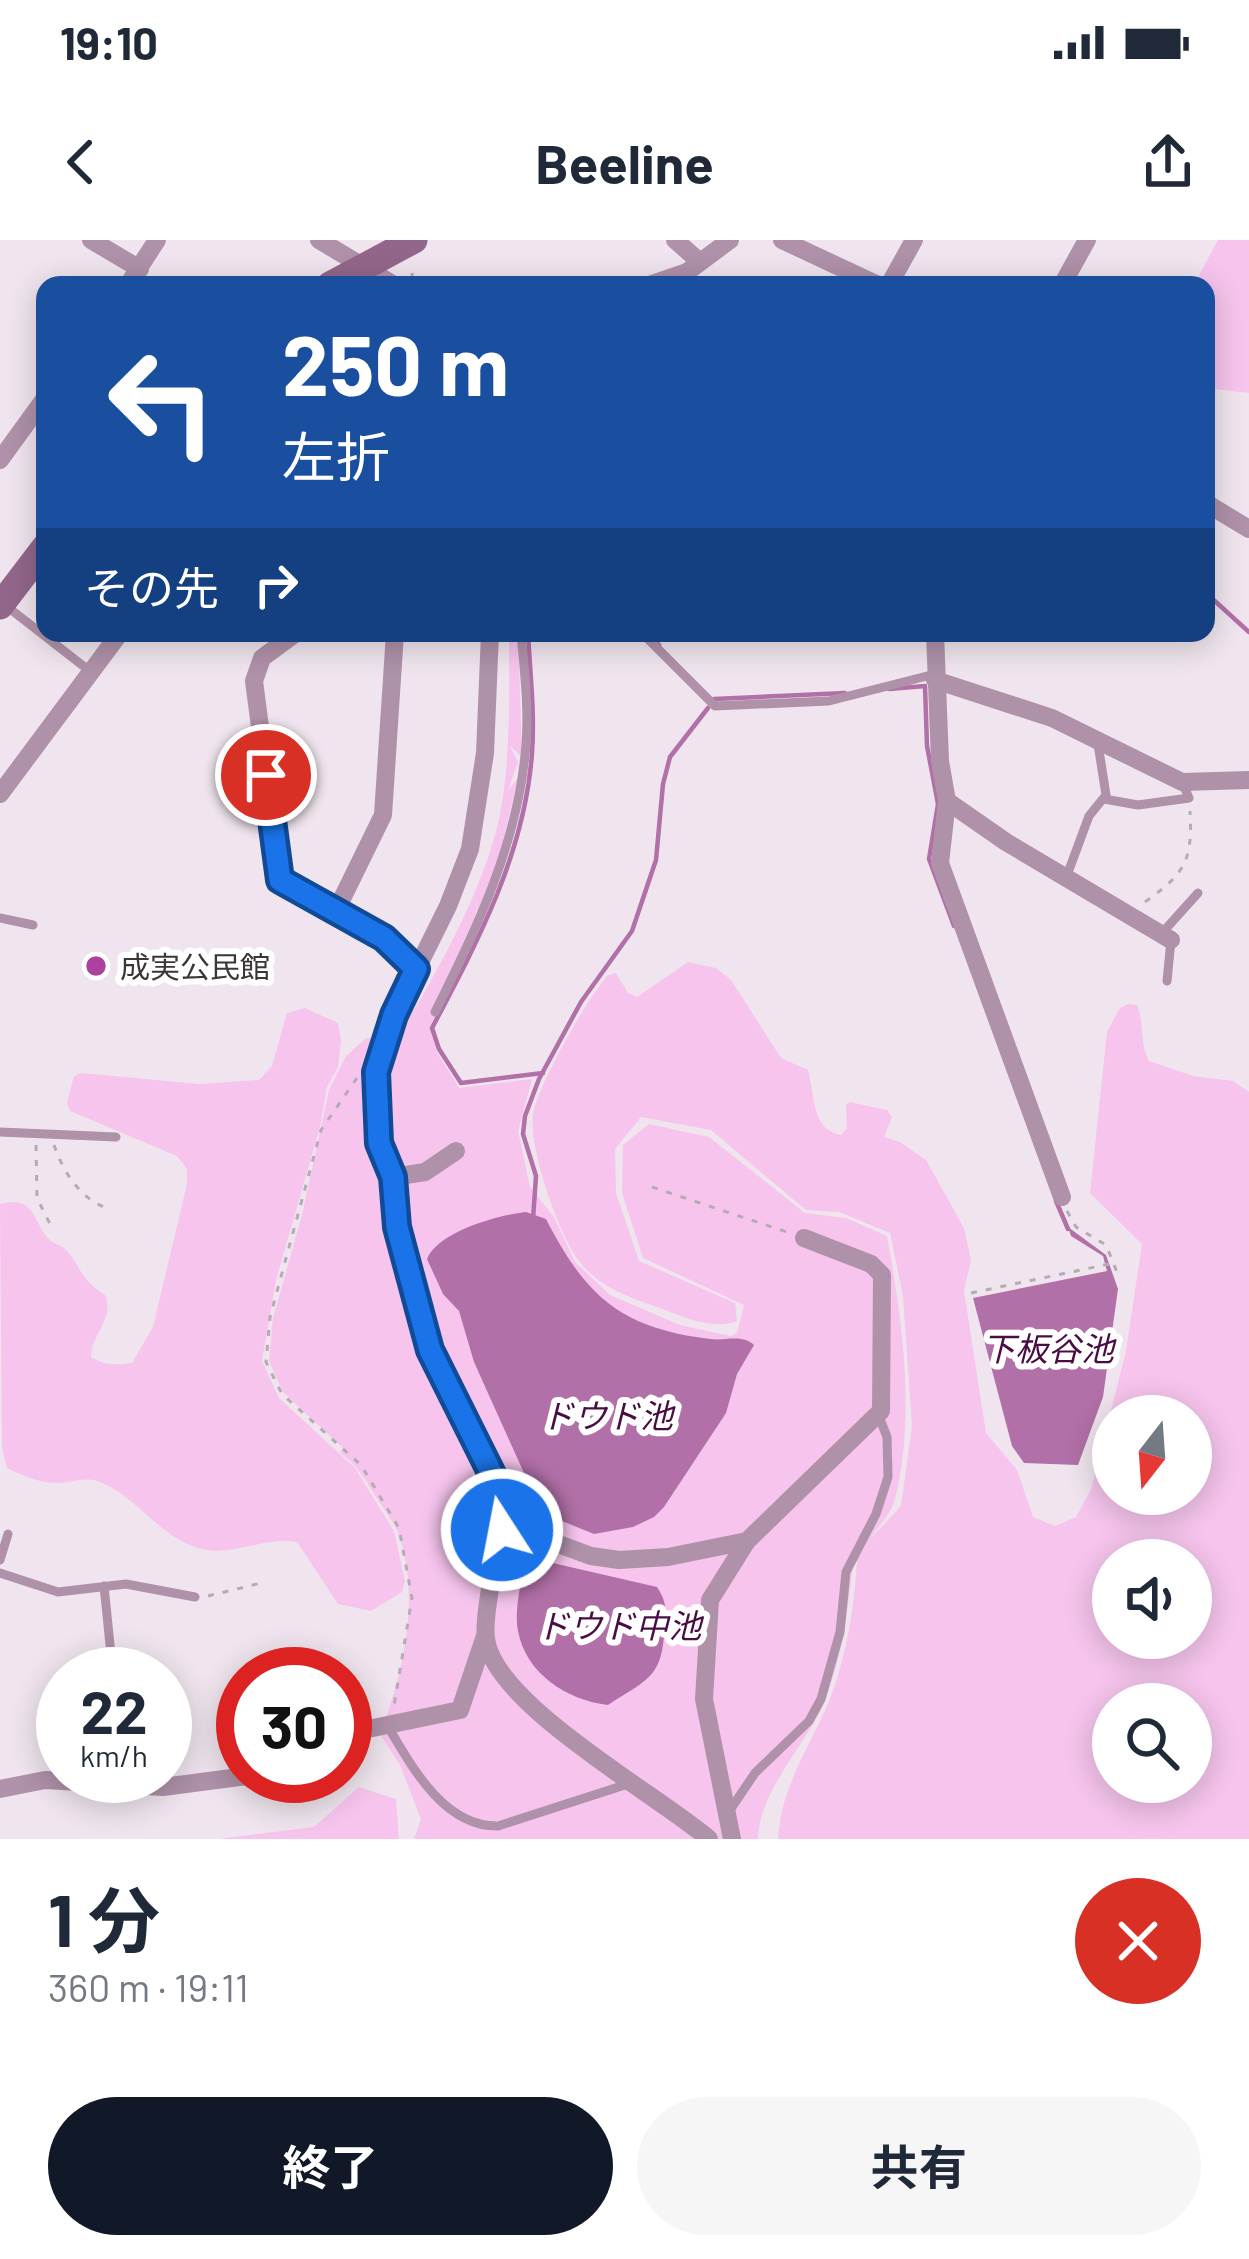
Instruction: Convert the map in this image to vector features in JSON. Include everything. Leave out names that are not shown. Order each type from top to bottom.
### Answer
[{"type":"main road","points":[[349,276],[414,240]]},
{"type":"main road","points":[[1,604],[36,559]]},
{"type":"street","points":[[91,240],[133,276]]},
{"type":"street","points":[[135,276],[158,240]]},
{"type":"street","points":[[319,240],[380,276]]},
{"type":"street","points":[[676,240],[700,262]]},
{"type":"street","points":[[677,276],[730,240]]},
{"type":"street","points":[[782,240],[847,276]]},
{"type":"street","points":[[895,276],[914,240]]},
{"type":"street","points":[[1067,276],[1088,240]]},
{"type":"street","points":[[0,460],[36,410]]},
{"type":"street","points":[[1215,508],[1249,529]]},
{"type":"street","points":[[0,794],[113,642]]},
{"type":"street","points":[[284,642],[262,658],[254,681],[280,880],[384,938],[416,969]]},
{"type":"street","points":[[335,911],[383,815],[393,642]]},
{"type":"street","points":[[490,642],[485,753],[470,849],[448,906],[394,1015],[376,1072],[379,1143],[393,1177],[397,1227],[430,1350],[506,1502],[530,1527],[561,1545],[619,1560],[668,1557],[747,1541]]},
{"type":"street","points":[[935,642],[940,761],[947,801],[940,863],[1062,1197]]},
{"type":"street","points":[[935,677],[1052,718],[1185,790],[1249,780]]},
{"type":"street","points":[[947,801],[1166,938]]},
{"type":"street","points":[[393,1177],[425,1172],[456,1151]]},
{"type":"street","points":[[732,1839],[704,1699],[710,1600],[747,1541],[878,1414],[882,1275],[871,1264],[804,1238]]},
{"type":"street","points":[[372,1731],[460,1710],[485,1636],[506,1502]]},
{"type":"street","points":[[485,1636],[503,1674],[528,1703],[709,1839]]},
{"type":"street","points":[[0,1789],[45,1780],[163,1787],[216,1780]]},
{"type":"lane","points":[[1,604],[36,630]]},
{"type":"lane","points":[[51,642],[91,672]]},
{"type":"lane","points":[[435,1012],[498,878],[520,785],[527,738],[522,642]]},
{"type":"lane","points":[[652,642],[715,706],[829,701],[935,677]]},
{"type":"lane","points":[[1066,878],[1089,816],[1103,799],[1097,739]]},
{"type":"lane","points":[[1103,799],[1138,805],[1185,790]]},
{"type":"lane","points":[[1168,982],[1166,938],[1198,892]]},
{"type":"lane","points":[[0,918],[33,925]]},
{"type":"lane","points":[[0,1132],[116,1137]]},
{"type":"lane","points":[[728,1813],[754,1773],[809,1721],[821,1699],[841,1632],[846,1571],[876,1514],[887,1478],[887,1437],[878,1414]]},
{"type":"lane","points":[[0,1560],[8,1534]]},
{"type":"lane","points":[[0,1573],[58,1592],[126,1584],[195,1597]]},
{"type":"lane","points":[[104,1586],[110,1647]]},
{"type":"lane","points":[[388,1724],[447,1809],[482,1827],[632,1783]]},
{"type":"path","points":[[1132,917],[1178,877],[1190,848],[1185,790]]},
{"type":"path","points":[[367,1069],[321,1130],[271,1317],[266,1362],[282,1394],[361,1465],[404,1545],[412,1598],[403,1665],[388,1724]]},
{"type":"path","points":[[36,1131],[37,1198],[53,1230]]},
{"type":"path","points":[[52,1131],[56,1154],[76,1186],[96,1205],[109,1209]]},
{"type":"path","points":[[652,1187],[804,1238]]},
{"type":"path","points":[[1062,1197],[1076,1227],[1106,1245],[1119,1277]]},
{"type":"path","points":[[971,1293],[1114,1263]]},
{"type":"path","points":[[195,1597],[261,1583]]},
{"type":"shaded area","points":[[1218,240],[1249,240],[1249,393],[1215,389],[1215,276],[1199,276]]},
{"type":"shaded area","points":[[509,642],[518,642],[522,757],[510,746],[518,762],[508,790],[518,778],[494,878],[477,918],[477,899],[475,924],[431,1012],[436,1015],[430,1028],[437,1052],[459,1088],[532,1079],[518,1131],[530,1187],[554,1217],[575,1262],[610,1295],[680,1325],[731,1336],[737,1333],[744,1305],[643,1258],[622,1193],[623,1145],[649,1124],[709,1137],[805,1213],[846,1218],[887,1236],[902,1334],[905,1434],[893,1504],[871,1538],[901,1506],[912,1426],[903,1296],[890,1233],[839,1212],[806,1210],[711,1130],[641,1117],[615,1149],[616,1193],[639,1261],[735,1303],[737,1321],[697,1321],[615,1290],[587,1270],[563,1232],[540,1168],[533,1114],[564,1043],[607,976],[616,973],[628,993],[637,997],[688,962],[716,968],[731,980],[781,1058],[808,1070],[819,1119],[831,1132],[841,1135],[847,1128],[846,1105],[850,1102],[887,1110],[892,1117],[884,1137],[926,1160],[964,1228],[971,1260],[964,1291],[986,1433],[1017,1470],[1033,1517],[1055,1526],[1076,1517],[1092,1485],[1092,1515],[1212,1515],[1212,1395],[1115,1395],[1142,1244],[1090,1193],[1107,1032],[1120,1008],[1137,1005],[1149,1061],[1193,1076],[1233,1081],[1249,1092],[1249,1839],[778,1839],[790,1784],[841,1665],[857,1561],[827,1695],[767,1801],[758,1839],[414,1839],[421,1819],[400,1765],[380,1734],[396,1687],[409,1612],[400,1538],[364,1478],[340,1453],[343,1448],[283,1392],[269,1361],[273,1318],[329,1090],[346,1056],[365,1039],[402,1030],[430,982],[483,873],[506,775]]},
{"type":"shaded area","points":[[305,1008],[338,1023],[338,1067],[327,1087],[276,1280],[262,1361],[279,1398],[355,1468],[394,1531],[405,1581],[402,1592],[371,1611],[338,1604],[297,1542],[217,1551],[190,1545],[97,1481],[46,1482],[7,1468],[2,1448],[0,1204],[28,1207],[50,1240],[65,1249],[86,1279],[105,1295],[107,1311],[91,1357],[126,1364],[132,1363],[153,1327],[187,1184],[187,1169],[177,1156],[70,1111],[67,1103],[74,1076],[199,1084],[259,1080],[272,1066],[287,1013]]},
{"type":"shaded area","points":[[372,1791],[396,1799],[399,1839],[219,1839],[314,1827],[341,1803],[372,1803]]},
{"type":"water","name":"ドウド池","points":[[526,1212],[546,1219],[592,1288],[630,1317],[679,1334],[739,1339],[754,1345],[737,1374],[726,1413],[664,1507],[633,1527],[594,1534],[557,1519],[538,1504],[474,1362],[459,1311],[443,1294],[427,1259],[456,1233]]},
{"type":"water","name":"下板谷池","points":[[1068,1227],[1106,1255],[1118,1289],[1103,1395],[1092,1395],[1092,1427],[1078,1465],[1024,1463],[1012,1446],[973,1298],[1107,1271],[1103,1256],[1071,1236]]},
{"type":"water","name":"ドウド中池","points":[[531,1558],[657,1587],[665,1604],[665,1624],[661,1656],[652,1674],[608,1705],[564,1691],[539,1672],[522,1646],[517,1623],[524,1564]]},
{"type":"waterway","points":[[1215,601],[1249,632]]},
{"type":"waterway","points":[[529,642],[533,738],[520,826],[497,895],[432,1028],[439,1049],[461,1083],[543,1073]]},
{"type":"waterway","points":[[889,689],[925,686],[927,746],[938,804],[929,859],[954,926]]},
{"type":"waterway","points":[[714,699],[845,693]]},
{"type":"waterway","points":[[533,1219],[536,1176],[523,1134],[525,1116],[539,1079],[581,1002],[632,931],[656,860],[670,757],[708,708]]},
{"type":"waterway","points":[[1056,1201],[1068,1229]]},
{"type":"place","name":"成実公民館","points":[[96,966]]},
{"type":"route","points":[[266,775],[280,880],[384,938],[416,969],[394,1015],[376,1072],[379,1143],[393,1177],[397,1227],[430,1350],[506,1502],[502,1530]]}]
